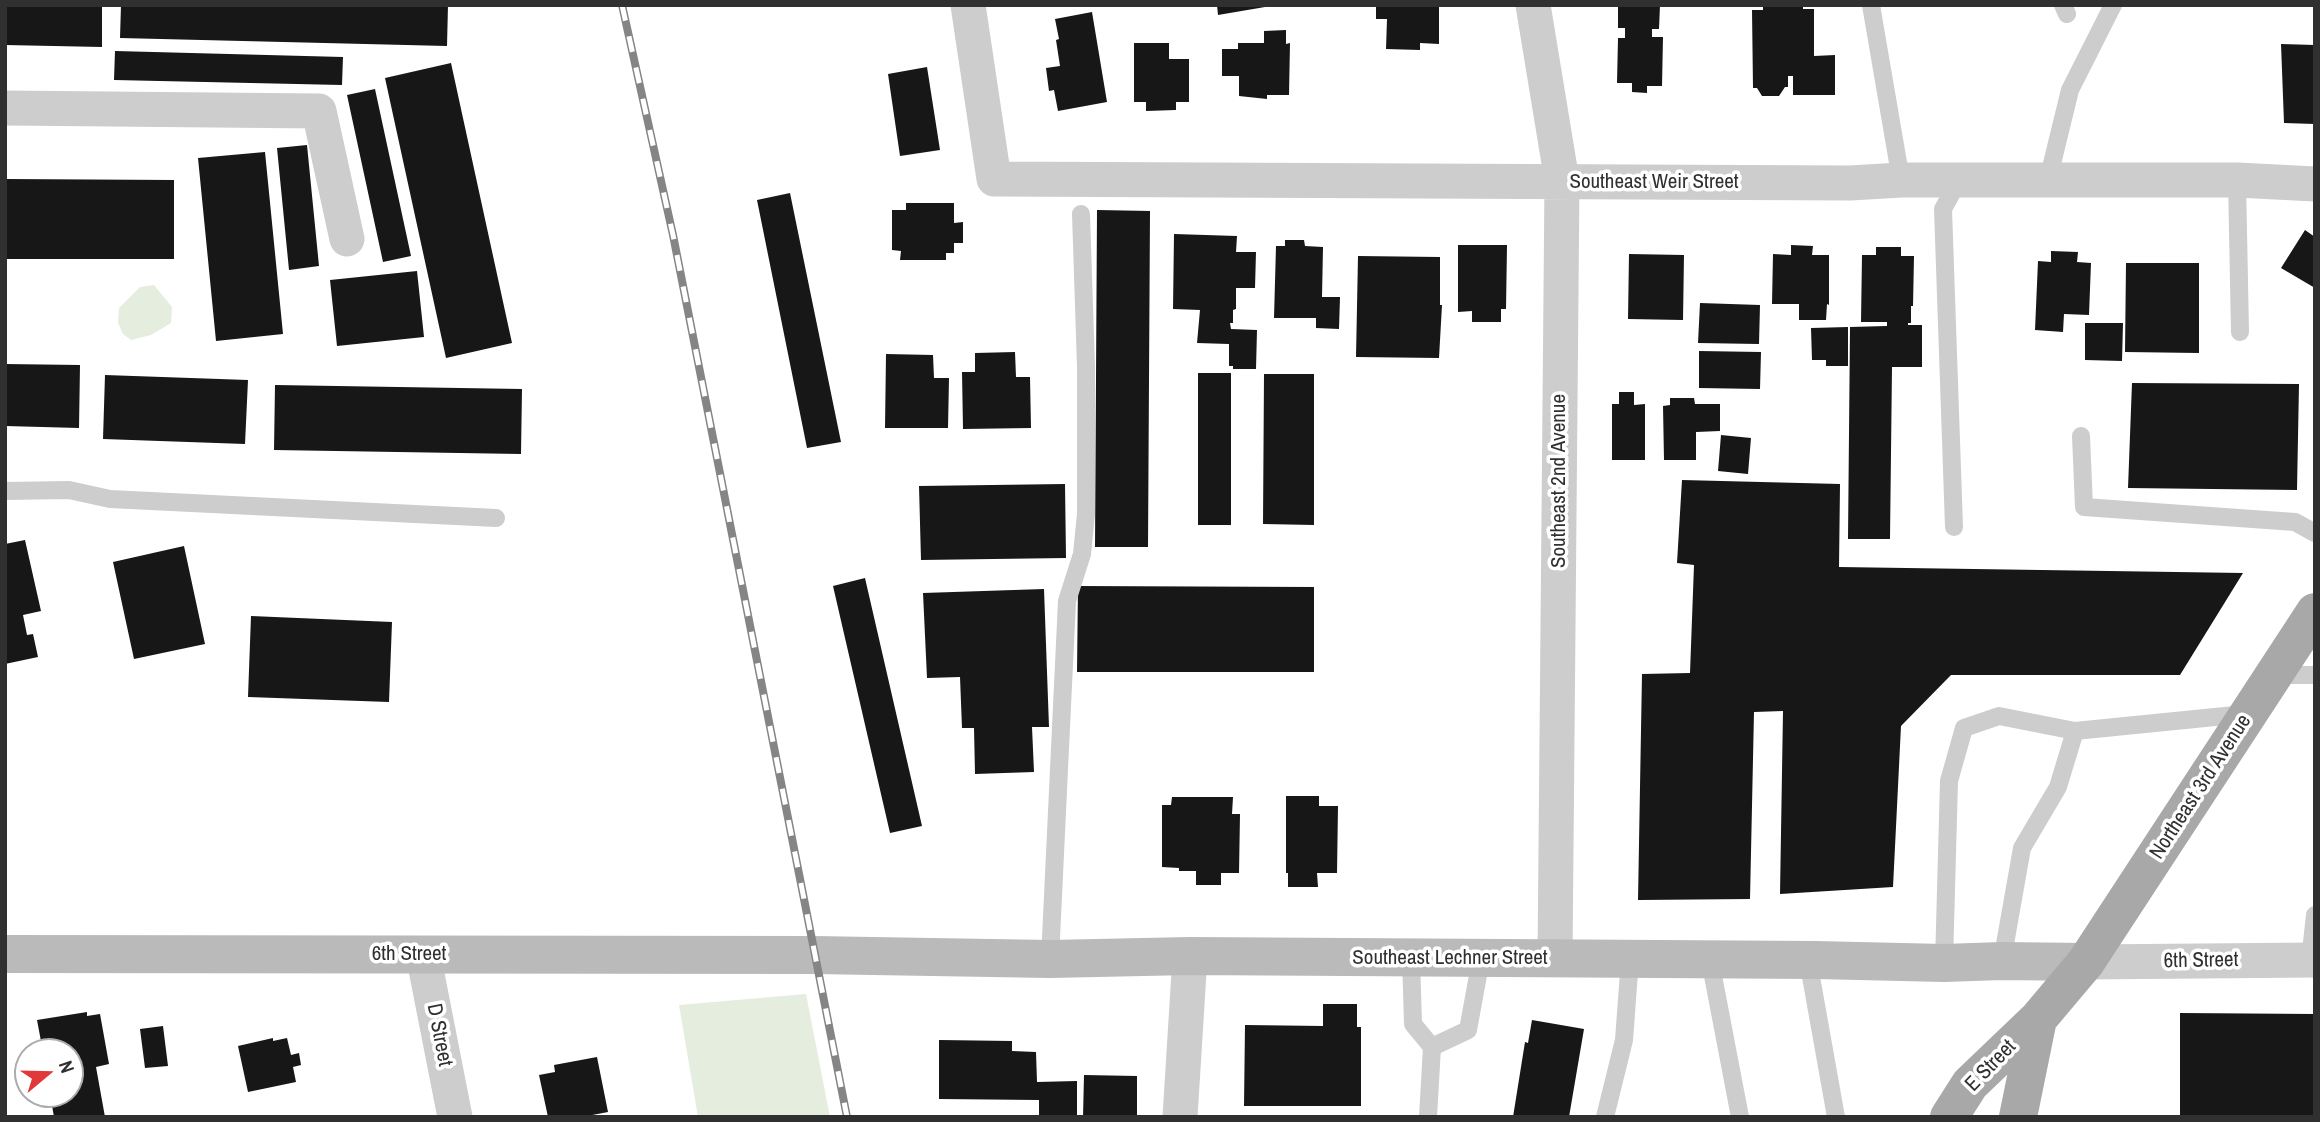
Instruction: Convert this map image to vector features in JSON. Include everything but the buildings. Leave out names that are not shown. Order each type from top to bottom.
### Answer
[{"type":"main road","name":"Northeast 3rd Avenue","points":[[2086,962],[2315,612]]},
{"type":"main road","name":"6th Street","points":[[5,954],[814,955]]},
{"type":"main road","name":"Southeast Lechner Street","points":[[814,955],[1050,959],[1190,956],[2086,962]]},
{"type":"main road","name":"E Street","points":[[1948,1117],[1970,1084],[2038,1019],[2086,962]]},
{"type":"main road","name":"E Street","points":[[2018,1117],[2038,1019]]},
{"type":"street","name":"Southeast Weir Street","points":[[968,5],[994,179],[1850,183],[1901,180],[2237,180],[2315,184]]},
{"type":"street","name":"Southeast 2nd Avenue","points":[[1532,5],[1562,181],[1555,959]]},
{"type":"street","points":[[5,108],[319,111],[347,239]]},
{"type":"street","name":"D Street","points":[[422,954],[455,1117]]},
{"type":"street","points":[[1180,1117],[1190,956]]},
{"type":"street","name":"6th Street","points":[[2086,962],[2312,960]]},
{"type":"lane","points":[[1871,5],[1901,180]]},
{"type":"lane","points":[[2048,180],[2070,90],[2113,5]]},
{"type":"lane","points":[[1954,527],[1943,209],[1959,180]]},
{"type":"lane","points":[[2237,180],[2240,332]]},
{"type":"lane","points":[[1050,959],[1067,601],[1082,554],[1086,514],[1082,214]]},
{"type":"lane","points":[[2081,436],[2084,507],[2295,522],[2315,533]]},
{"type":"lane","points":[[5,491],[69,490],[110,499],[496,518]]},
{"type":"lane","points":[[2274,675],[2315,675]]},
{"type":"lane","points":[[1944,963],[1949,781],[1964,728],[1998,716],[2075,730],[2249,714]]},
{"type":"lane","points":[[2002,961],[2022,848],[2058,787],[2075,730]]},
{"type":"lane","points":[[2312,960],[2315,915]]},
{"type":"lane","points":[[1411,958],[1413,1024],[1432,1047],[1428,1117]]},
{"type":"lane","points":[[1432,1047],[1468,1030],[1481,959]]},
{"type":"lane","points":[[1605,1117],[1624,1040],[1630,959]]},
{"type":"lane","points":[[1710,960],[1740,1117]]},
{"type":"lane","points":[[1808,960],[1836,1117]]},
{"type":"shaded area","points":[[154,285],[172,307],[171,323],[151,335],[131,340],[123,334],[118,323],[119,308],[140,287]]},
{"type":"shaded area","points":[[806,994],[830,1117],[698,1117],[679,1005]]},
{"type":"railway","points":[[622,5],[673,235],[847,1117]]}]
